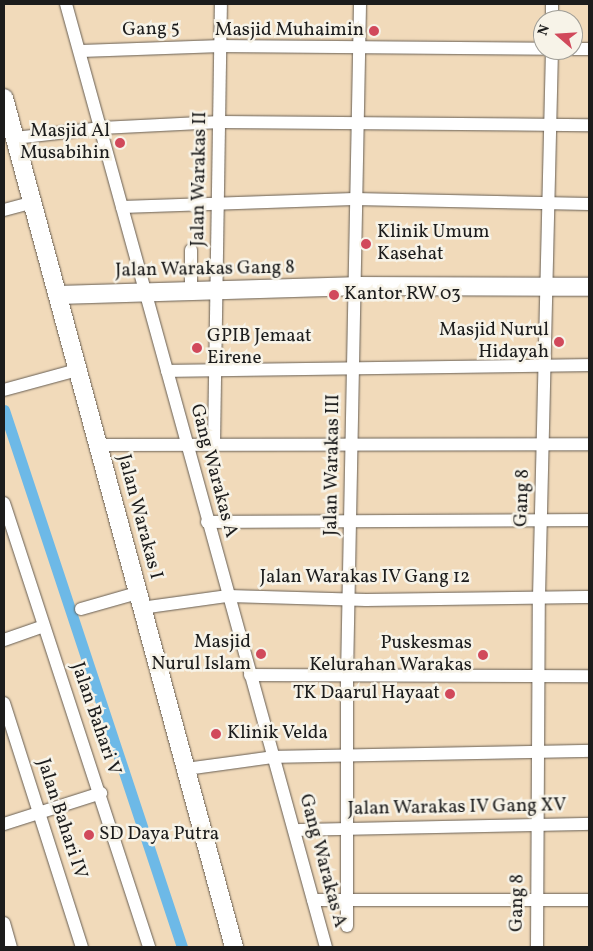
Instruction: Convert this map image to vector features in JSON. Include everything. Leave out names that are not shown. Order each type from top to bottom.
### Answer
[{"type":"street","name":"Gang Warakas A","points":[[66,4],[81,51],[207,522],[296,830],[326,947]]},
{"type":"street","name":"Jalan Warakas II","points":[[214,444],[222,46],[221,4]]},
{"type":"street","name":"Jalan Warakas III","points":[[346,926],[347,676],[351,519],[354,199],[360,4]]},
{"type":"street","name":"Gang 5","points":[[81,51],[222,46],[360,49],[533,49]]},
{"type":"street","name":"Gang 8","points":[[537,947],[539,597],[552,60]]},
{"type":"street","name":"Jalan Warakas I","points":[[4,98],[234,947]]},
{"type":"street","points":[[15,138],[101,128],[220,122],[589,125]]},
{"type":"street","points":[[4,202],[32,198]]},
{"type":"street","points":[[4,210],[32,198]]},
{"type":"street","points":[[122,207],[354,199],[589,204]]},
{"type":"street","points":[[191,250],[191,292]]},
{"type":"street","name":"Jalan Warakas Gang 8","points":[[58,295],[216,292],[353,286],[547,287]]},
{"type":"street","points":[[547,287],[589,287]]},
{"type":"street","points":[[167,371],[546,364],[589,365]]},
{"type":"street","points":[[4,390],[77,370]]},
{"type":"street","points":[[98,445],[352,442],[589,444]]},
{"type":"street","name":"Jalan Bahari V","points":[[4,502],[101,793],[149,947]]},
{"type":"street","points":[[207,522],[351,519],[589,520]]},
{"type":"street","name":"Jalan Warakas IV Gang 12","points":[[81,609],[139,601],[228,596],[349,600],[589,597]]},
{"type":"street","points":[[4,640],[44,626]]},
{"type":"street","points":[[250,675],[589,676]]},
{"type":"street","name":"Jalan Bahari IV","points":[[4,703],[82,947]]},
{"type":"street","points":[[186,769],[274,758],[589,751]]},
{"type":"street","points":[[4,824],[101,793]]},
{"type":"street","name":"Jalan Warakas IV Gang XV","points":[[296,830],[589,824]]},
{"type":"street","points":[[313,900],[589,900]]},
{"type":"street","points":[[4,923],[12,947]]},
{"type":"waterway","points":[[4,410],[182,947]]},
{"type":"place","name":"Masjid Muhaimin","points":[[374,31]]},
{"type":"place","name":"Masjid Al Musabihin","points":[[120,143]]},
{"type":"place","name":"Klinik Umum Kasehat","points":[[366,244]]},
{"type":"place","name":"Kantor RW 03","points":[[334,295]]},
{"type":"place","name":"Masjid Nurul Hidayah","points":[[559,342]]},
{"type":"place","name":"GPIB Jemaat Eirene","points":[[197,348]]},
{"type":"place","name":"Masjid Nurul Islam","points":[[261,654]]},
{"type":"place","name":"Puskesmas Kelurahan Warakas","points":[[483,655]]},
{"type":"place","name":"TK Daarul Hayaat","points":[[450,694]]},
{"type":"place","name":"Klinik Velda","points":[[216,734]]},
{"type":"place","name":"SD Daya Putra","points":[[89,835]]}]
